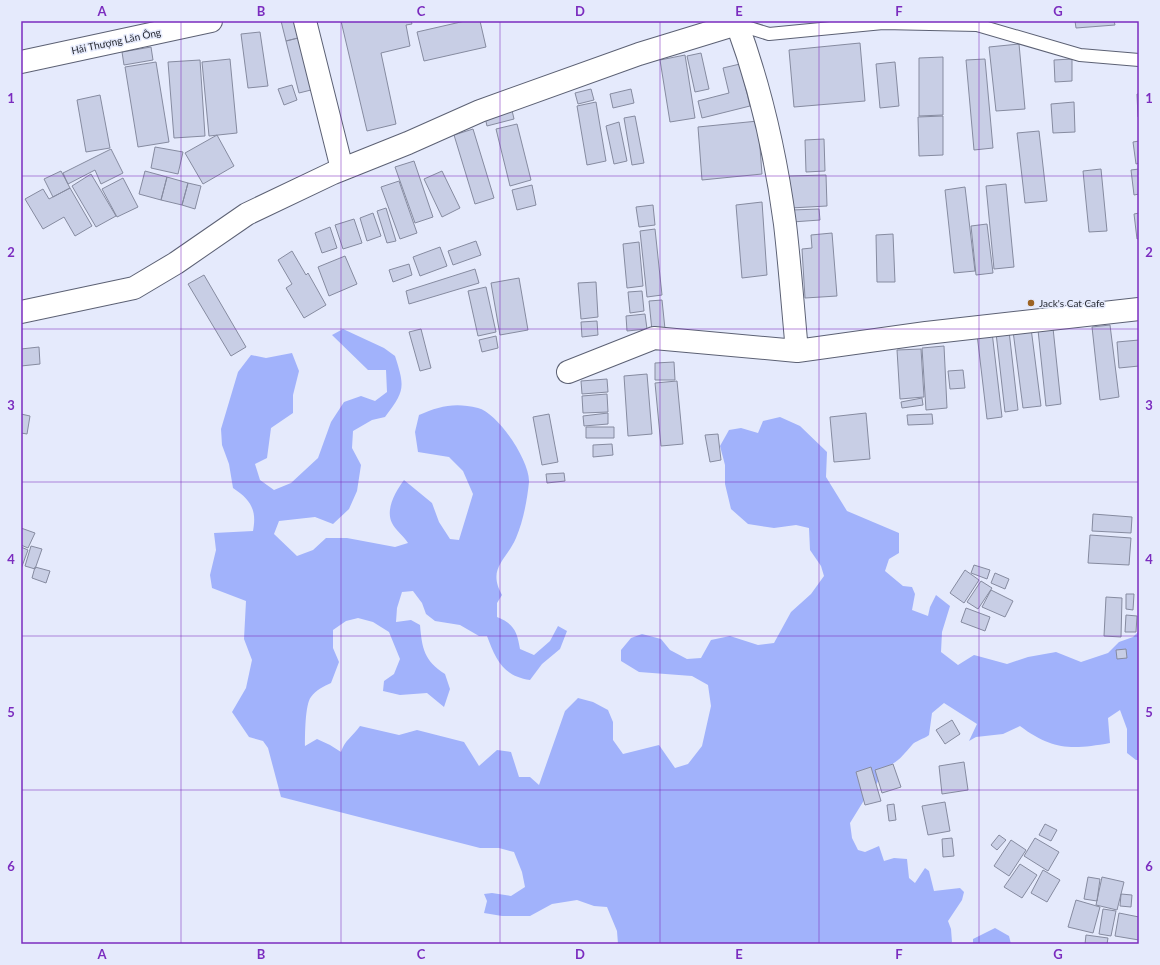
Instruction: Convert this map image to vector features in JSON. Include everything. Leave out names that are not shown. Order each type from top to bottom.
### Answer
[{"type":"street","name":"Hải Thượng Lãn Ông","points":[[21,62],[210,21]]},
{"type":"street","points":[[305,21],[342,169]]},
{"type":"street","points":[[21,312],[134,288],[247,214],[342,169],[480,112],[639,54],[736,23],[744,45],[764,115],[770,146],[784,224],[797,351]]},
{"type":"street","points":[[568,372],[654,338],[797,351],[926,333],[1139,309]]},
{"type":"lane","points":[[736,23],[770,34],[883,23],[977,25],[1080,54],[1139,60]]},
{"type":"shaded area","points":[[343,329],[384,348],[395,356],[402,382],[400,394],[385,417],[372,420],[353,431],[352,448],[361,465],[357,491],[349,509],[333,524],[315,517],[279,521],[274,534],[297,556],[313,550],[326,538],[347,538],[395,547],[408,543],[393,526],[390,518],[392,500],[404,480],[432,503],[439,522],[450,539],[459,540],[473,494],[463,471],[449,457],[418,452],[415,432],[419,415],[426,412],[440,407],[454,405],[478,408],[495,419],[511,439],[524,462],[528,473],[529,482],[521,525],[512,546],[497,571],[496,578],[502,595],[497,603],[497,617],[507,622],[514,629],[518,637],[520,649],[534,655],[550,641],[558,626],[567,631],[560,649],[542,664],[530,680],[521,678],[513,675],[502,666],[497,659],[487,636],[479,636],[460,625],[435,621],[426,614],[422,603],[413,591],[402,592],[397,608],[396,622],[411,620],[420,625],[425,653],[428,659],[445,674],[450,689],[444,707],[427,693],[400,695],[383,691],[384,681],[394,674],[400,659],[389,632],[373,622],[358,618],[346,621],[333,630],[333,648],[339,662],[331,683],[318,690],[309,701],[306,720],[305,746],[317,739],[341,752],[346,742],[360,726],[399,735],[417,730],[464,742],[479,766],[497,750],[511,752],[519,777],[530,777],[539,785],[565,711],[578,698],[593,702],[608,710],[613,722],[613,740],[623,754],[659,745],[675,768],[688,764],[702,746],[711,706],[708,685],[692,676],[639,672],[621,661],[621,650],[631,638],[642,634],[661,639],[670,650],[687,659],[701,658],[711,640],[730,636],[758,645],[774,643],[791,612],[811,594],[824,576],[821,566],[810,550],[809,528],[796,525],[774,528],[748,524],[731,509],[725,484],[725,465],[720,446],[729,430],[741,428],[758,433],[763,421],[780,417],[800,426],[827,452],[826,477],[847,511],[899,533],[899,553],[889,559],[885,571],[903,586],[912,587],[915,594],[912,610],[928,616],[930,607],[936,595],[950,606],[942,632],[941,652],[958,665],[974,655],[1007,664],[1028,657],[1056,652],[1081,662],[1108,653],[1119,642],[1133,637],[1139,631],[1139,760],[1136,760],[1127,753],[1127,729],[1120,710],[1108,718],[1110,743],[1084,747],[1052,744],[1031,734],[1020,726],[1003,734],[976,737],[969,741],[977,724],[944,703],[932,713],[929,735],[913,744],[897,761],[885,767],[874,789],[866,797],[850,823],[852,838],[858,850],[865,852],[879,846],[884,861],[894,858],[907,859],[909,878],[915,883],[925,868],[929,871],[934,891],[960,888],[964,892],[962,900],[948,921],[951,929],[952,942],[949,944],[618,944],[617,931],[607,907],[594,906],[577,900],[552,904],[530,916],[502,916],[484,913],[487,901],[484,894],[492,893],[511,896],[525,887],[522,872],[514,852],[499,848],[480,848],[281,797],[268,748],[263,741],[249,737],[232,712],[246,688],[252,660],[244,639],[246,601],[212,588],[210,575],[216,550],[214,533],[253,531],[254,517],[248,501],[233,488],[229,464],[222,445],[221,429],[238,372],[251,355],[266,358],[292,353],[299,371],[293,395],[293,413],[271,428],[267,458],[255,464],[260,480],[274,490],[291,483],[318,458],[331,422],[344,402],[361,396],[375,401],[387,392],[386,370],[368,370],[332,335]]},
{"type":"shaded area","points":[[995,928],[1009,936],[1011,944],[973,944],[973,939]]},
{"type":"building","points":[[281,21],[298,21],[302,37],[286,41]]},
{"type":"building","points":[[341,21],[411,21],[412,24],[406,25],[410,46],[381,53],[396,124],[367,131]]},
{"type":"building","points":[[465,21],[480,21],[486,47],[424,61],[417,32]]},
{"type":"building","points":[[1075,21],[1114,21],[1115,25],[1076,28]]},
{"type":"building","points":[[260,32],[268,86],[248,88],[241,34]]},
{"type":"building","points":[[302,37],[315,89],[299,93],[286,41]]},
{"type":"building","points":[[860,43],[865,101],[794,107],[789,50]]},
{"type":"building","points":[[1019,44],[1025,109],[996,111],[989,47]]},
{"type":"building","points":[[151,47],[153,60],[124,65],[122,52]]},
{"type":"building","points":[[701,53],[709,89],[695,92],[687,56]]},
{"type":"building","points":[[685,55],[695,118],[670,122],[660,60]]},
{"type":"building","points":[[943,57],[943,115],[919,116],[919,58]]},
{"type":"building","points":[[230,59],[237,133],[209,136],[202,62]]},
{"type":"building","points":[[985,59],[993,148],[974,150],[966,60]]},
{"type":"building","points":[[1072,59],[1072,81],[1055,82],[1054,60]]},
{"type":"building","points":[[200,60],[205,136],[174,138],[168,62]]},
{"type":"building","points":[[156,62],[169,142],[138,147],[125,67]]},
{"type":"building","points":[[895,62],[899,106],[880,108],[876,64]]},
{"type":"building","points":[[740,64],[750,106],[702,118],[698,101],[729,93],[723,68]]},
{"type":"building","points":[[292,85],[297,100],[284,105],[278,89]]},
{"type":"building","points":[[591,89],[594,100],[578,104],[575,93]]},
{"type":"building","points":[[631,89],[634,103],[613,108],[610,94]]},
{"type":"building","points":[[1137,94],[1139,94],[1138,117]]},
{"type":"building","points":[[100,95],[110,148],[86,152],[77,100]]},
{"type":"building","points":[[596,102],[606,161],[587,165],[577,106]]},
{"type":"building","points":[[1074,102],[1075,132],[1053,133],[1051,104]]},
{"type":"building","points":[[511,106],[514,119],[487,126],[484,113]]},
{"type":"building","points":[[635,116],[644,163],[632,165],[624,118]]},
{"type":"building","points":[[943,116],[943,155],[919,156],[918,117]]},
{"type":"building","points":[[758,121],[762,174],[702,180],[698,127]]},
{"type":"building","points":[[619,122],[627,161],[614,164],[606,126]]},
{"type":"building","points":[[517,124],[531,180],[510,186],[496,129]]},
{"type":"building","points":[[473,129],[494,198],[475,204],[454,135]]},
{"type":"building","points":[[1039,131],[1047,201],[1025,203],[1017,133]]},
{"type":"building","points":[[217,135],[234,166],[203,184],[185,153]]},
{"type":"building","points":[[824,139],[825,171],[806,172],[805,140]]},
{"type":"building","points":[[1139,141],[1139,163],[1136,164],[1133,142]]},
{"type":"building","points":[[155,147],[183,152],[178,174],[151,168]]},
{"type":"building","points":[[111,149],[123,173],[101,184],[95,170],[68,184],[63,173]]},
{"type":"building","points":[[414,161],[433,217],[415,223],[395,167]]},
{"type":"building","points":[[1101,169],[1107,231],[1089,232],[1083,171]]},
{"type":"building","points":[[1139,169],[1139,194],[1134,195],[1131,170]]},
{"type":"building","points":[[61,171],[70,188],[53,197],[44,179]]},
{"type":"building","points":[[145,171],[167,177],[161,200],[139,194]]},
{"type":"building","points":[[442,171],[460,208],[442,217],[424,179]]},
{"type":"building","points":[[91,174],[116,216],[96,227],[72,186]]},
{"type":"building","points":[[826,175],[827,206],[790,208],[789,176]]},
{"type":"building","points":[[167,177],[188,183],[182,205],[161,200]]},
{"type":"building","points":[[123,178],[138,207],[117,217],[102,189]]},
{"type":"building","points":[[399,181],[417,233],[400,239],[381,187]]},
{"type":"building","points":[[188,183],[201,186],[195,209],[182,205]]},
{"type":"building","points":[[1006,184],[1014,267],[994,269],[986,186]]},
{"type":"building","points":[[532,185],[536,205],[517,210],[512,190]]},
{"type":"building","points":[[965,187],[975,271],[954,273],[945,190]]},
{"type":"building","points":[[70,188],[92,226],[75,236],[64,217],[43,229],[25,199],[43,189],[49,199]]},
{"type":"building","points":[[762,202],[767,275],[742,278],[736,205]]},
{"type":"building","points":[[653,205],[655,225],[639,227],[636,207]]},
{"type":"building","points":[[386,208],[396,241],[387,243],[377,211]]},
{"type":"building","points":[[819,209],[820,220],[792,222],[792,210]]},
{"type":"building","points":[[373,213],[381,236],[367,241],[360,218]]},
{"type":"building","points":[[1139,213],[1139,238],[1137,239],[1134,214]]},
{"type":"building","points":[[354,219],[362,243],[343,249],[335,225]]},
{"type":"building","points":[[987,224],[993,273],[976,275],[971,226]]},
{"type":"building","points":[[330,227],[337,248],[322,253],[315,233]]},
{"type":"building","points":[[655,229],[662,295],[647,297],[640,231]]},
{"type":"building","points":[[832,233],[837,296],[805,298],[802,249],[812,248],[811,235]]},
{"type":"building","points":[[893,234],[895,282],[877,282],[876,235]]},
{"type":"building","points":[[476,241],[481,255],[453,265],[448,251]]},
{"type":"building","points":[[639,242],[643,286],[627,288],[623,244]]},
{"type":"building","points":[[440,247],[447,266],[420,276],[413,257]]},
{"type":"building","points":[[292,251],[306,275],[308,273],[326,305],[304,318],[286,288],[292,284],[278,260]]},
{"type":"building","points":[[345,256],[357,284],[329,296],[318,267]]},
{"type":"building","points":[[409,264],[412,275],[393,282],[389,270]]},
{"type":"building","points":[[475,269],[479,283],[409,304],[406,291]]},
{"type":"building","points":[[204,275],[246,347],[231,356],[188,284]]},
{"type":"building","points":[[519,278],[528,330],[500,335],[491,283]]},
{"type":"building","points":[[596,282],[598,317],[581,319],[578,283]]},
{"type":"building","points":[[486,287],[496,332],[478,336],[468,291]]},
{"type":"building","points":[[642,291],[644,311],[630,313],[628,292]]},
{"type":"building","points":[[662,300],[665,329],[652,331],[649,301]]},
{"type":"building","points":[[645,314],[647,329],[627,331],[626,316]]},
{"type":"building","points":[[597,321],[598,335],[582,337],[581,322]]},
{"type":"building","points":[[1110,325],[1119,397],[1100,400],[1092,327]]},
{"type":"building","points":[[1031,328],[1041,406],[1023,408],[1013,331]]},
{"type":"building","points":[[1053,328],[1061,404],[1046,406],[1038,330]]},
{"type":"building","points":[[421,329],[431,368],[420,371],[409,332]]},
{"type":"building","points":[[1009,331],[1018,410],[1005,412],[996,333]]},
{"type":"building","points":[[992,332],[1002,417],[987,419],[977,334]]},
{"type":"building","points":[[496,336],[498,348],[482,352],[479,340]]},
{"type":"building","points":[[1139,340],[1139,366],[1119,368],[1117,342]]},
{"type":"building","points":[[944,346],[947,408],[926,410],[922,348]]},
{"type":"building","points":[[39,347],[40,364],[21,366],[21,349]]},
{"type":"building","points":[[921,349],[924,397],[900,399],[897,350]]},
{"type":"building","points":[[674,362],[675,380],[655,380],[655,363]]},
{"type":"building","points":[[963,370],[965,388],[950,389],[948,371]]},
{"type":"building","points":[[647,374],[652,434],[628,436],[624,376]]},
{"type":"building","points":[[607,379],[608,392],[582,394],[581,381]]},
{"type":"building","points":[[677,381],[683,444],[661,446],[655,383]]},
{"type":"building","points":[[607,394],[608,412],[583,413],[582,396]]},
{"type":"building","points":[[922,398],[923,405],[902,408],[901,402]]},
{"type":"building","points":[[608,413],[608,424],[584,426],[583,416]]},
{"type":"building","points":[[866,413],[870,459],[834,462],[830,417]]},
{"type":"building","points":[[21,414],[30,416],[27,434],[21,433]]},
{"type":"building","points":[[549,414],[558,462],[542,465],[533,417]]},
{"type":"building","points":[[932,414],[933,424],[908,425],[907,415]]},
{"type":"building","points":[[586,427],[614,427],[614,438],[586,438]]},
{"type":"building","points":[[718,434],[721,460],[710,462],[705,435]]},
{"type":"building","points":[[612,444],[613,455],[593,457],[593,445]]},
{"type":"building","points":[[564,473],[565,481],[547,483],[546,474]]},
{"type":"building","points":[[1093,514],[1132,517],[1131,533],[1092,531]]},
{"type":"building","points":[[21,528],[35,533],[28,548],[21,545]]},
{"type":"building","points":[[1090,535],[1131,538],[1129,565],[1088,563]]},
{"type":"building","points":[[31,546],[42,549],[35,569],[25,566]]},
{"type":"building","points":[[21,547],[28,550],[21,569]]},
{"type":"building","points":[[974,565],[990,570],[987,579],[971,573]]},
{"type":"building","points":[[35,567],[50,571],[46,583],[32,578]]},
{"type":"building","points":[[965,570],[979,580],[964,603],[950,593]]},
{"type":"building","points":[[995,573],[1009,579],[1005,589],[991,583]]},
{"type":"building","points":[[981,581],[992,588],[978,609],[967,602]]},
{"type":"building","points":[[991,590],[1013,601],[1005,617],[982,607]]},
{"type":"building","points":[[1126,594],[1134,594],[1133,610],[1126,609]]},
{"type":"building","points":[[1106,597],[1122,598],[1121,637],[1104,636]]},
{"type":"building","points":[[966,608],[990,617],[985,631],[961,622]]},
{"type":"building","points":[[1126,615],[1137,616],[1136,632],[1125,632]]},
{"type":"building","points":[[1126,649],[1127,658],[1117,659],[1116,650]]},
{"type":"building","points":[[952,720],[960,734],[945,744],[936,730]]},
{"type":"building","points":[[964,762],[968,790],[942,794],[939,766]]},
{"type":"building","points":[[893,764],[901,787],[882,793],[875,770]]},
{"type":"building","points":[[871,767],[881,801],[865,805],[856,772]]},
{"type":"building","points":[[945,802],[950,831],[928,835],[922,806]]},
{"type":"building","points":[[894,804],[896,820],[889,821],[887,805]]},
{"type":"building","points":[[1045,824],[1057,830],[1051,841],[1039,835]]},
{"type":"building","points":[[999,835],[1006,840],[997,850],[991,845]]},
{"type":"building","points":[[952,838],[954,856],[943,857],[942,839]]},
{"type":"building","points":[[1035,838],[1059,852],[1048,871],[1024,856]]},
{"type":"building","points":[[1011,840],[1026,850],[1009,876],[994,866]]},
{"type":"building","points":[[1020,864],[1037,875],[1022,898],[1004,887]]},
{"type":"building","points":[[1043,870],[1060,880],[1047,902],[1031,893]]},
{"type":"building","points":[[1088,877],[1100,879],[1097,901],[1084,899]]},
{"type":"building","points":[[1102,877],[1124,882],[1117,910],[1096,905]]},
{"type":"building","points":[[1121,894],[1132,895],[1131,907],[1120,906]]},
{"type":"building","points":[[1076,900],[1100,907],[1093,933],[1068,927]]},
{"type":"building","points":[[1103,909],[1116,911],[1111,936],[1099,934]]},
{"type":"building","points":[[1119,913],[1139,917],[1139,940],[1115,936]]},
{"type":"building","points":[[1086,935],[1108,938],[1107,944],[1085,944]]},
{"type":"place","name":"Jack's Cat Cafe","points":[[1031,303]]}]
